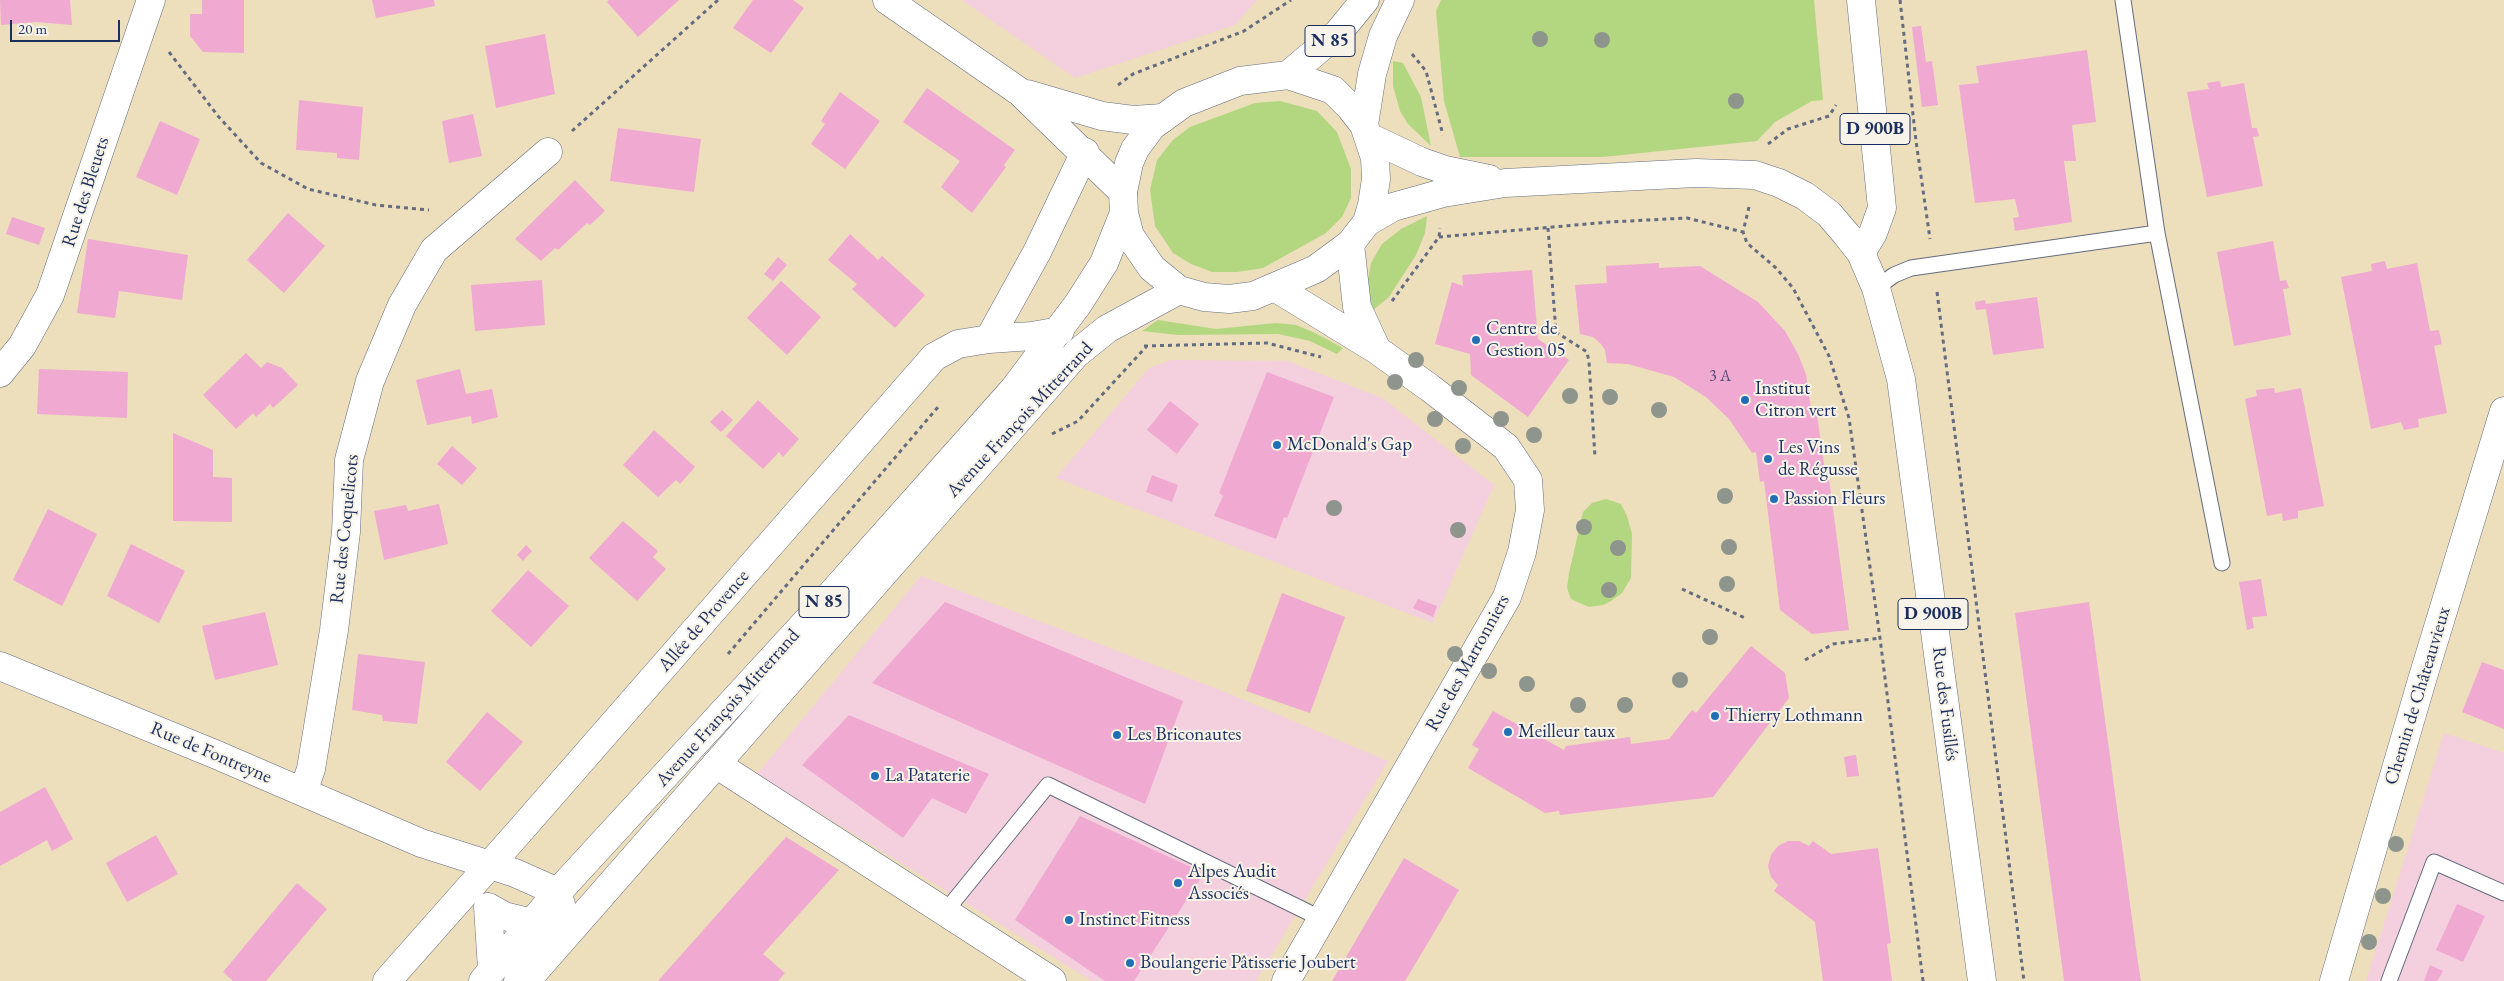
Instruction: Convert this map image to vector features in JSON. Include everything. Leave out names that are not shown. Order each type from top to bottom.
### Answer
[{"type":"main road","points":[[887,0],[1020,92],[1084,152],[1124,202]]},
{"type":"main road","name":"N 85","points":[[1288,75],[1338,33],[1365,0]]},
{"type":"main road","name":"N 85","points":[[1366,131],[1372,74],[1383,36],[1400,0]]},
{"type":"main road","name":"D 900B","points":[[1861,0],[1882,208],[1873,233],[1861,254]]},
{"type":"main road","name":"Rue des Bleuets","points":[[0,373],[22,346],[50,295],[70,240],[142,6]]},
{"type":"main road","points":[[1366,131],[1374,158],[1376,179],[1367,222],[1350,244],[1316,269],[1276,288],[1253,296],[1229,299],[1204,297],[1179,290],[1152,268],[1141,255],[1130,236],[1124,202],[1128,163],[1135,149],[1152,126],[1184,103],[1240,81],[1288,75],[1333,90],[1366,131],[1422,162],[1445,170],[1505,183]]},
{"type":"main road","points":[[1020,92],[1102,116],[1133,120],[1164,118]]},
{"type":"main road","name":"Rue des Coquelicots","points":[[303,792],[311,770],[334,630],[346,532],[349,460],[370,381],[402,305],[434,250],[548,152]]},
{"type":"main road","points":[[989,339],[1037,252],[1084,152]]},
{"type":"main road","name":"Rue des Fusillés","points":[[1505,183],[1696,173],[1755,175],[1779,183],[1805,196],[1829,214],[1861,254],[1876,288],[1900,378],[1910,438],[1982,981]]},
{"type":"main road","points":[[1367,222],[1393,207],[1443,193],[1505,183]]},
{"type":"main road","name":"Avenue François Mitterrand","points":[[487,975],[549,912],[1014,390],[1060,331],[1104,263],[1124,202]]},
{"type":"main road","name":"Rue des Marronniers","points":[[1350,244],[1357,307],[1377,350]]},
{"type":"main road","name":"Rue des Marronniers","points":[[1276,288],[1377,350],[1506,447],[1528,480],[1530,510],[1522,552],[1507,598],[1286,981]]},
{"type":"main road","name":"Avenue François Mitterrand","points":[[526,981],[998,441],[1082,349],[1107,328],[1179,290]]},
{"type":"main road","name":"Allée de Provence","points":[[387,981],[479,898],[490,865],[934,357],[958,344],[1060,331]]},
{"type":"main road","name":"Chemin de Châteauvieux","points":[[2334,981],[2422,680],[2504,411]]},
{"type":"main road","name":"Rue de Fontreyne","points":[[0,666],[421,843],[515,872],[551,889],[549,912],[504,916],[479,898],[421,843]]},
{"type":"main road","points":[[716,764],[1052,981]]},
{"type":"main road","points":[[479,898],[487,975]]},
{"type":"main road","points":[[518,981],[549,912],[589,910]]},
{"type":"lane","points":[[2123,0],[2158,233],[2222,563]]},
{"type":"lane","points":[[1876,288],[1894,275],[1911,268],[2158,233]]},
{"type":"lane","points":[[945,912],[1048,785],[1322,919]]},
{"type":"lane","points":[[2389,981],[2434,862],[2504,893]]},
{"type":"path","points":[[548,152],[718,0]]},
{"type":"path","points":[[1102,116],[1115,88],[1122,80],[1244,31],[1292,0]]},
{"type":"path","points":[[1900,0],[1916,141],[1934,266],[2024,981]]},
{"type":"path","points":[[142,6],[218,116],[262,163],[308,189],[366,203],[474,214]]},
{"type":"path","points":[[1835,98],[1836,108],[1829,116],[1788,129],[1767,146],[1755,175],[1743,232],[1747,242],[1776,268],[1793,288],[1829,356],[1849,418],[1880,638],[1923,981]]},
{"type":"path","points":[[1439,237],[1610,222],[1687,218],[1743,232]]},
{"type":"path","points":[[1548,228],[1556,332],[1586,352],[1589,362],[1595,457]]},
{"type":"path","points":[[998,441],[1044,438],[1078,421],[1146,347]]},
{"type":"path","points":[[1682,589],[1745,618]]},
{"type":"path","points":[[1805,660],[1833,644],[1880,638]]},
{"type":"shaded area","points":[[962,0],[1257,0],[1235,25],[1075,78]]},
{"type":"shaded area","points":[[1171,360],[1288,361],[1382,398],[1494,485],[1433,623],[1056,478],[1149,368]]},
{"type":"shaded area","points":[[921,576],[1220,690],[1388,761],[1256,981],[1092,981],[757,774]]},
{"type":"shaded area","points":[[2444,733],[2504,753],[2504,981],[2366,981]]},
{"type":"green space","points":[[1441,0],[1814,0],[1823,100],[1812,101],[1775,122],[1757,141],[1603,157],[1460,157],[1444,101],[1436,11]]},
{"type":"green space","points":[[1393,61],[1403,63],[1421,97],[1431,146],[1408,124],[1400,111],[1393,86]]},
{"type":"green space","points":[[1280,101],[1317,111],[1337,132],[1351,169],[1351,198],[1342,217],[1326,233],[1263,268],[1237,272],[1212,272],[1191,264],[1173,253],[1155,226],[1150,190],[1157,160],[1173,140],[1190,127],[1255,103]]},
{"type":"green space","points":[[1427,216],[1425,233],[1416,255],[1389,297],[1372,311],[1367,285],[1371,263],[1382,244],[1401,229]]},
{"type":"green space","points":[[1158,320],[1216,329],[1276,323],[1296,325],[1343,348],[1337,354],[1310,341],[1278,334],[1178,335],[1142,331]]},
{"type":"green space","points":[[1606,499],[1621,504],[1627,516],[1632,534],[1631,578],[1622,593],[1611,601],[1603,605],[1589,607],[1571,599],[1567,588],[1569,573],[1583,512],[1592,503]]},
{"type":"building","points":[[0,0],[70,0],[72,25],[36,22],[1,25]]},
{"type":"building","points":[[202,0],[244,0],[244,53],[203,52],[190,36],[190,14],[202,14]]},
{"type":"building","points":[[372,0],[434,0],[435,6],[376,18]]},
{"type":"building","points":[[609,0],[679,0],[638,37],[607,2]]},
{"type":"building","points":[[753,0],[793,0],[804,8],[771,53],[733,28]]},
{"type":"building","points":[[1921,26],[1926,62],[1932,61],[1938,105],[1922,107],[1912,27]]},
{"type":"building","points":[[545,34],[555,94],[496,108],[485,46]]},
{"type":"building","points":[[2087,50],[2096,122],[2072,125],[2076,161],[2064,161],[2072,222],[2015,231],[2013,218],[2019,217],[2015,199],[1975,203],[1959,85],[1979,83],[1976,66]]},
{"type":"building","points":[[2220,81],[2221,87],[2244,83],[2252,128],[2257,128],[2259,136],[2253,137],[2263,186],[2207,197],[2187,92],[2209,89],[2207,83]]},
{"type":"building","points":[[927,88],[1015,150],[1004,165],[1006,167],[972,213],[941,187],[960,161],[903,122]]},
{"type":"building","points":[[840,92],[880,121],[845,169],[811,144],[825,124],[821,121]]},
{"type":"building","points":[[299,100],[363,107],[359,160],[337,158],[337,153],[296,150]]},
{"type":"building","points":[[473,114],[482,156],[449,163],[442,121]]},
{"type":"building","points":[[160,121],[200,139],[177,195],[136,177]]},
{"type":"building","points":[[618,128],[701,139],[694,192],[610,181]]},
{"type":"building","points":[[575,180],[605,211],[590,225],[587,223],[558,250],[555,248],[541,261],[515,239]]},
{"type":"building","points":[[288,213],[325,246],[284,293],[247,260]]},
{"type":"building","points":[[12,217],[45,228],[39,245],[6,234]]},
{"type":"building","points":[[850,234],[878,260],[882,256],[925,295],[895,328],[852,289],[857,284],[828,260]]},
{"type":"building","points":[[88,239],[188,255],[182,300],[119,291],[115,318],[77,313]]},
{"type":"building","points":[[2273,241],[2280,281],[2286,280],[2289,288],[2283,289],[2291,335],[2234,346],[2217,252]]},
{"type":"building","points":[[778,257],[787,265],[773,281],[764,274]]},
{"type":"building","points":[[2385,261],[2387,269],[2417,263],[2430,331],[2439,330],[2442,344],[2434,346],[2447,413],[2418,419],[2419,427],[2404,430],[2401,422],[2371,429],[2341,277],[2372,271],[2371,264]]},
{"type":"building","points":[[1659,263],[1659,268],[1700,266],[1758,302],[1785,331],[1798,354],[1806,374],[1811,409],[1816,408],[1825,471],[1828,471],[1849,630],[1812,634],[1780,610],[1764,481],[1760,482],[1756,452],[1752,453],[1729,419],[1706,397],[1674,377],[1628,364],[1607,363],[1605,350],[1601,344],[1593,337],[1580,334],[1575,285],[1607,283],[1606,266]]},
{"type":"building","points":[[1532,270],[1538,339],[1569,360],[1528,417],[1471,375],[1470,354],[1435,344],[1452,282],[1463,286],[1462,275]]},
{"type":"building","points":[[542,280],[545,325],[475,331],[471,285]]},
{"type":"building","points":[[781,281],[821,317],[787,355],[747,318]]},
{"type":"building","points":[[2037,297],[2044,348],[1993,355],[1986,309],[1976,310],[1975,302],[1985,300],[1986,304]]},
{"type":"building","points":[[246,353],[261,368],[267,362],[282,368],[298,385],[273,408],[270,404],[256,417],[253,413],[236,429],[203,395]]},
{"type":"building","points":[[39,369],[128,372],[127,418],[37,414]]},
{"type":"building","points":[[460,369],[466,394],[492,389],[498,417],[472,424],[471,416],[427,425],[416,380]]},
{"type":"building","name":"McDonald's Gap","points":[[1267,372],[1334,397],[1287,518],[1284,517],[1276,539],[1214,516],[1223,496],[1219,493]]},
{"type":"building","points":[[2274,388],[2275,393],[2301,388],[2324,506],[2298,511],[2298,518],[2283,521],[2282,513],[2267,516],[2245,399],[2257,396],[2256,390]]},
{"type":"building","points":[[758,400],[799,439],[783,457],[779,452],[763,469],[726,436]]},
{"type":"building","points":[[1170,401],[1199,424],[1177,454],[1147,430]]},
{"type":"building","points":[[722,410],[733,420],[721,432],[710,422]]},
{"type":"building","points":[[654,430],[695,467],[680,484],[676,480],[658,497],[623,465]]},
{"type":"building","points":[[173,433],[213,450],[213,477],[232,478],[232,522],[173,521]]},
{"type":"building","points":[[452,446],[477,468],[462,485],[437,464]]},
{"type":"building","points":[[1152,475],[1178,485],[1172,502],[1146,492]]},
{"type":"building","points":[[439,504],[448,544],[384,560],[374,511],[406,505],[408,511]]},
{"type":"building","points":[[48,509],[97,534],[62,606],[13,580]]},
{"type":"building","points":[[623,521],[658,551],[653,557],[666,569],[637,601],[589,558]]},
{"type":"building","points":[[131,544],[185,571],[159,623],[107,596]]},
{"type":"building","points":[[526,545],[532,551],[523,561],[517,555]]},
{"type":"building","points":[[528,570],[569,606],[531,647],[491,611]]},
{"type":"building","points":[[2261,579],[2267,616],[2252,617],[2254,628],[2247,630],[2239,582]]},
{"type":"building","points":[[1282,593],[1345,617],[1310,713],[1246,691]]},
{"type":"building","points":[[1418,599],[1437,606],[1433,617],[1413,608]]},
{"type":"building","points":[[945,602],[1183,701],[1145,804],[872,683]]},
{"type":"building","points":[[2089,602],[2141,981],[2064,981],[2015,613]]},
{"type":"building","points":[[265,612],[278,665],[215,680],[202,626]]},
{"type":"building","points":[[1751,646],[1785,673],[1789,698],[1713,797],[1560,815],[1559,811],[1545,813],[1468,768],[1479,749],[1472,745],[1493,711],[1564,750],[1566,746],[1630,737],[1631,744],[1669,739],[1692,710],[1696,713]]},
{"type":"building","points":[[358,654],[425,662],[417,724],[383,721],[382,715],[352,710]]},
{"type":"building","points":[[2482,662],[2504,670],[2504,729],[2462,712]]},
{"type":"building","points":[[487,712],[523,742],[480,791],[446,762]]},
{"type":"building","points":[[849,715],[989,774],[966,814],[932,798],[903,838],[802,765]]},
{"type":"building","points":[[1856,755],[1859,776],[1847,777],[1844,757]]},
{"type":"building","points":[[45,787],[73,839],[52,851],[47,840],[0,866],[0,812]]},
{"type":"building","points":[[1080,816],[1204,873],[1134,981],[1105,981],[1015,920]]},
{"type":"building","points":[[156,835],[178,874],[127,902],[106,863]]},
{"type":"building","points":[[786,837],[839,870],[763,954],[785,973],[778,981],[658,981]]},
{"type":"building","points":[[1788,841],[1799,841],[1809,846],[1813,841],[1831,854],[1878,848],[1891,943],[1887,944],[1892,981],[1823,981],[1815,922],[1774,891],[1778,885],[1771,877],[1768,866],[1771,855],[1778,846]]},
{"type":"building","points":[[1404,858],[1459,890],[1405,981],[1332,981]]},
{"type":"building","points":[[297,883],[327,909],[266,981],[233,981],[223,972]]},
{"type":"building","points":[[2457,904],[2485,916],[2463,962],[2436,950]]},
{"type":"building","points":[[2430,965],[2443,971],[2437,981],[2424,981]]},
{"type":"place","name":"Centre de Gestion 05","points":[[1476,340]]},
{"type":"place","name":"Institut Citron vert","points":[[1745,400]]},
{"type":"place","name":"McDonald's Gap","points":[[1277,445]]},
{"type":"place","name":"Les Vins de Régusse","points":[[1768,459]]},
{"type":"place","name":"Passion Fleurs","points":[[1774,499]]},
{"type":"place","name":"Thierry Lothmann","points":[[1715,716]]},
{"type":"place","name":"Meilleur taux","points":[[1508,732]]},
{"type":"place","name":"Les Briconautes","points":[[1117,735]]},
{"type":"place","name":"La Pataterie","points":[[875,776]]},
{"type":"place","name":"Alpes Audit Associés","points":[[1178,883]]},
{"type":"place","name":"Instinct Fitness","points":[[1069,920]]},
{"type":"place","name":"Boulangerie Pâtisserie Joubert","points":[[1130,963]]}]
